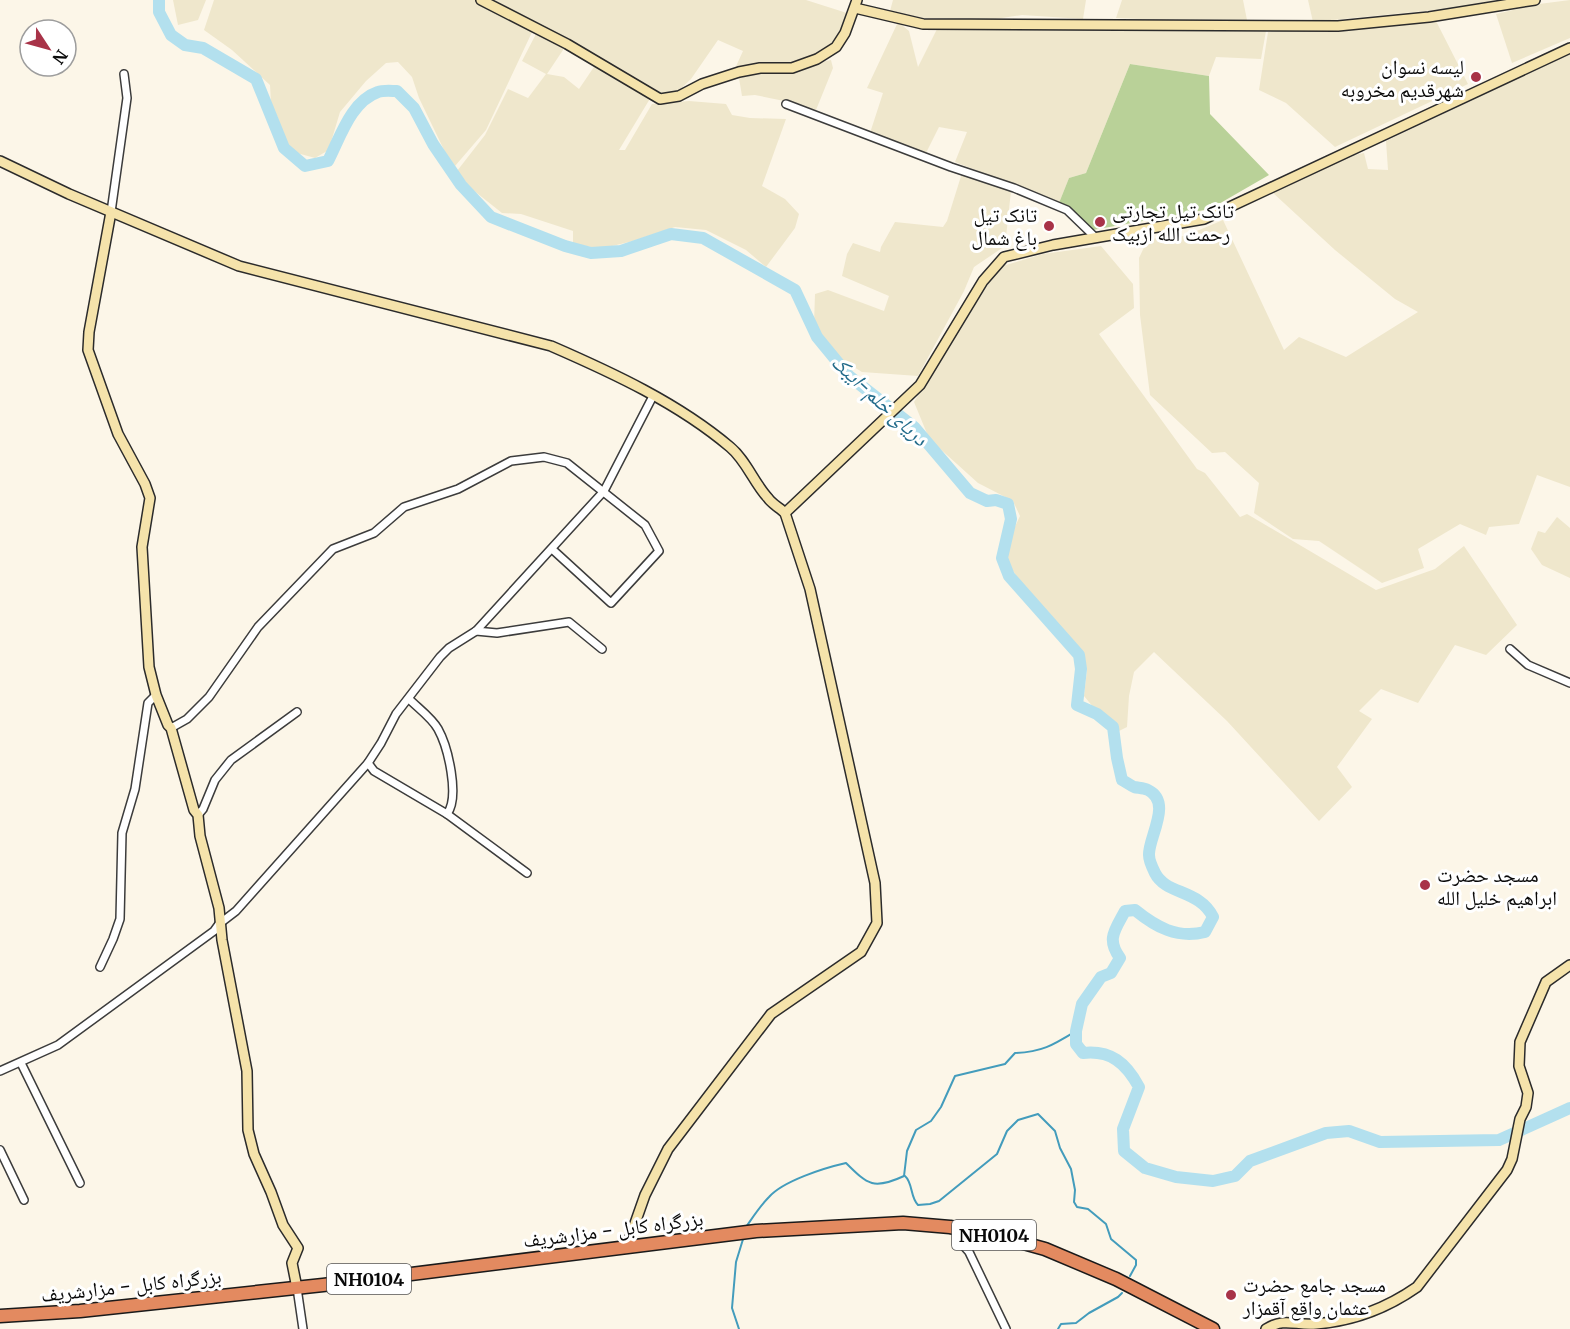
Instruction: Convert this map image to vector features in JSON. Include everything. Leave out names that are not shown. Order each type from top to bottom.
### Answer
[{"type":"highway","name":"بزرگراه کابل - مزارشریف","points":[[0,1316],[80,1311],[297,1288],[756,1231],[903,1223],[959,1228],[1046,1249],[1116,1279],[1213,1329]]},
{"type":"street","points":[[481,0],[582,52],[660,99],[679,96],[702,84],[739,72],[760,68],[792,68],[818,59],[836,47],[845,33],[856,4],[923,24],[1338,26],[1429,17],[1535,0]]},
{"type":"street","points":[[785,513],[920,385],[983,281],[1004,257],[1204,219],[1570,48]]},
{"type":"street","points":[[124,74],[127,98],[88,350],[118,434],[150,498],[142,547],[149,667],[156,695],[171,728],[194,810],[198,815],[200,836],[219,908],[219,924],[248,1071],[248,1130],[254,1155],[283,1225],[298,1248],[292,1263],[303,1329]]},
{"type":"street","points":[[786,104],[951,167],[1014,188],[1067,210],[1096,238]]},
{"type":"street","points":[[0,161],[69,194],[239,266],[551,346],[597,366],[704,426],[732,448],[768,498],[785,513],[812,600],[875,883],[877,923],[861,952],[771,1014],[668,1149],[645,1195],[627,1246]]},
{"type":"street","points":[[0,1071],[58,1045],[214,931],[219,924],[236,911],[368,763],[381,744],[396,714],[440,657],[449,648],[476,631],[604,491],[653,396]]},
{"type":"street","points":[[171,728],[187,719],[209,697],[258,627],[333,549],[374,533],[404,507],[458,489],[511,460],[544,457],[567,463],[645,525],[659,551],[612,603],[552,549]]},
{"type":"street","points":[[476,631],[497,633],[568,622],[602,649]]},
{"type":"street","points":[[1510,649],[1527,665],[1570,683]]},
{"type":"street","points":[[100,966],[120,919],[122,833],[135,789],[148,703],[156,695]]},
{"type":"street","points":[[409,699],[437,728],[448,757],[452,785],[451,809],[447,814]]},
{"type":"street","points":[[198,815],[203,810],[215,780],[231,760],[297,712]]},
{"type":"street","points":[[368,763],[374,771],[447,814],[527,873]]},
{"type":"street","points":[[1266,1329],[1277,1322],[1313,1324],[1340,1321],[1397,1301],[1417,1287],[1508,1170],[1528,1093],[1519,1066],[1520,1042],[1546,982],[1570,965]]},
{"type":"street","points":[[21,1063],[80,1183]]},
{"type":"street","points":[[0,1150],[24,1200]]},
{"type":"street","points":[[959,1228],[961,1243],[969,1252],[1006,1329]]},
{"type":"shaded area","points":[[173,0],[206,0],[198,20],[178,25]]},
{"type":"shaded area","points":[[214,0],[477,0],[533,30],[486,130],[455,166],[445,152],[419,98],[412,77],[398,62],[386,63],[366,81],[340,112],[327,151],[315,158],[297,153],[285,143],[271,103],[270,85],[232,50],[204,30]]},
{"type":"shaded area","points":[[490,0],[806,0],[850,14],[838,41],[812,59],[783,66],[733,73],[743,51],[718,40],[691,79],[675,94],[658,93],[605,61]]},
{"type":"shaded area","points":[[893,0],[1086,0],[1083,19],[1022,15],[989,20],[923,18],[890,11]]},
{"type":"shaded area","points":[[1122,0],[1243,0],[1247,20],[1185,21],[1116,18]]},
{"type":"shaded area","points":[[1308,0],[1513,0],[1313,22]]},
{"type":"shaded area","points":[[1570,0],[1570,38],[1512,63],[1496,14],[1539,4]]},
{"type":"shaded area","points":[[1436,21],[1468,84],[1335,147],[1286,103],[1259,90],[1268,32]]},
{"type":"shaded area","points":[[898,22],[909,31],[918,67],[938,27],[1266,31],[1261,59],[1216,57],[1209,76],[1130,64],[1086,173],[1069,178],[1059,203],[955,162],[967,132],[939,127],[925,155],[870,133],[883,93],[867,88]]},
{"type":"shaded area","points":[[537,32],[567,44],[547,74],[564,77],[579,89],[598,61],[651,97],[619,150],[625,150],[652,104],[689,101],[726,104],[732,115],[786,119],[762,186],[785,199],[799,214],[795,228],[766,267],[746,250],[706,230],[675,227],[600,249],[573,243],[573,231],[521,214],[502,213],[463,182],[457,171],[485,135],[508,89],[528,98],[546,74],[522,61]]},
{"type":"shaded area","points":[[1570,54],[1570,487],[1537,475],[1519,524],[1489,527],[1486,535],[1460,524],[1418,549],[1424,568],[1382,583],[1319,541],[1293,539],[1254,513],[1259,483],[1225,452],[1212,453],[1150,395],[1140,315],[1139,258],[1148,239],[1185,236],[1223,220],[1284,350],[1299,337],[1346,357],[1418,312],[1395,299],[1335,250],[1272,192],[1349,156],[1364,153],[1368,169],[1388,170],[1386,141]]},
{"type":"shaded area","points":[[831,60],[833,68],[816,110],[755,95],[742,96],[739,78]]},
{"type":"shaded area","points":[[962,173],[1011,191],[1005,246],[974,267],[964,291],[918,376],[862,372],[828,348],[814,324],[815,294],[828,290],[884,311],[889,296],[842,276],[847,254],[853,243],[880,252],[895,222],[943,227]]},
{"type":"shaded area","points":[[1101,246],[1133,284],[1134,308],[1099,334],[1197,469],[1205,473],[1240,517],[1247,514],[1376,590],[1435,569],[1464,546],[1517,625],[1486,655],[1455,645],[1418,703],[1381,689],[1359,711],[1372,719],[1337,767],[1352,787],[1319,821],[1227,721],[1154,652],[1134,672],[1129,696],[1127,727],[1119,731],[1094,708],[1084,696],[1087,670],[1077,648],[1022,584],[1007,562],[1010,537],[1020,516],[1013,501],[978,483],[937,446],[928,436],[914,402],[999,267],[1043,254]]},
{"type":"shaded area","points":[[1557,517],[1570,528],[1570,578],[1542,565],[1531,549],[1538,531],[1545,533]]},
{"type":"green space","points":[[1130,64],[1209,76],[1210,114],[1269,175],[1210,209],[1087,231],[1059,203],[1069,178],[1086,173]]},
{"type":"waterway","name":"دریای خلم-ایبک","points":[[159,0],[159,12],[171,35],[185,45],[203,48],[256,79],[284,148],[305,166],[328,161],[347,121],[360,103],[380,91],[397,91],[414,108],[433,144],[461,185],[491,217],[565,246],[591,253],[621,251],[671,234],[703,238],[795,290],[817,337],[849,376],[914,427],[970,493],[987,501],[996,500],[1008,504],[1011,519],[1002,558],[1009,576],[1079,655],[1081,669],[1077,705],[1097,714],[1113,727],[1122,780],[1134,787],[1148,790],[1159,803],[1158,821],[1149,855],[1155,873],[1167,885],[1200,901],[1213,917],[1205,932],[1185,934],[1167,930],[1135,910],[1125,911],[1115,929],[1113,940],[1113,945],[1120,958],[1111,973],[1101,977],[1082,1004],[1076,1031],[1076,1044],[1083,1053],[1102,1054],[1117,1060],[1129,1071],[1139,1087],[1123,1129],[1124,1151],[1145,1168],[1176,1177],[1213,1181],[1235,1176],[1250,1161],[1326,1133],[1349,1131],[1380,1142],[1499,1140],[1570,1108]]},
{"type":"waterway","points":[[746,1227],[775,1191],[804,1176],[827,1168],[846,1163],[866,1180],[878,1184],[904,1176],[907,1151],[916,1130],[931,1121],[941,1107],[955,1076],[1005,1064],[1015,1053],[1047,1047],[1076,1031]]},
{"type":"waterway","points":[[905,1176],[918,1205],[939,1201],[997,1154],[1007,1131],[1018,1120],[1038,1114],[1055,1131],[1060,1148],[1071,1169],[1075,1190],[1074,1202],[1077,1207],[1088,1209],[1106,1224],[1111,1239],[1136,1260],[1130,1276]]},
{"type":"waterway","points":[[739,1329],[732,1308],[736,1262],[744,1236]]},
{"type":"waterway","points":[[1058,1329],[1061,1324],[1076,1323],[1122,1293]]},
{"type":"place","name":"لیسه نسوان شهرقدیم مخروبه","points":[[1476,77]]},
{"type":"place","name":"تانک تیل تجارتی رحمت الله ازبیک","points":[[1100,222]]},
{"type":"place","name":"تانک تیل باغ شمال","points":[[1049,226]]},
{"type":"place","name":"مسجد حضرت ابراهیم خلیل الله","points":[[1425,885]]},
{"type":"place","name":"مسجد جامع حضرت عثمان واقع آقمزار","points":[[1231,1295]]}]
